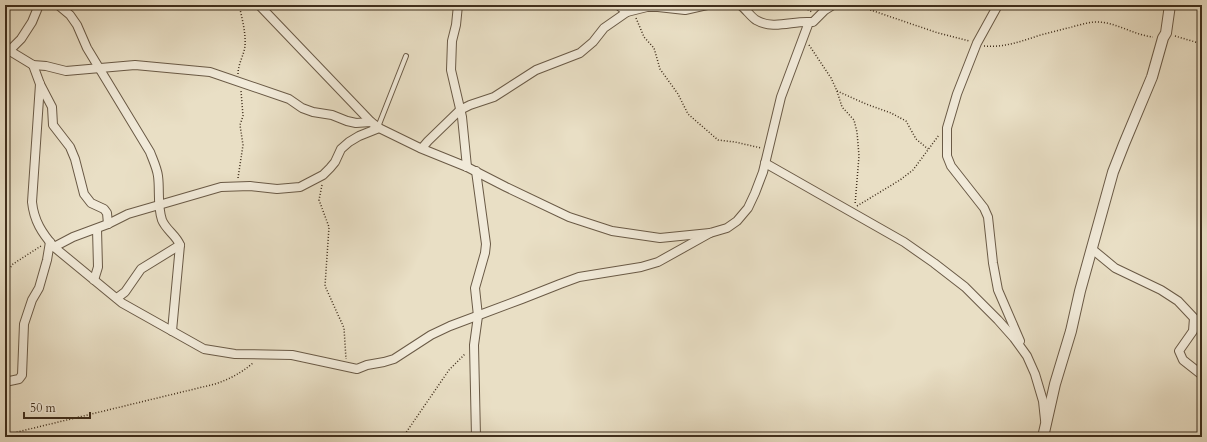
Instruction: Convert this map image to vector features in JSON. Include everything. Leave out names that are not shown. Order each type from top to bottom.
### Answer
[{"type":"street","points":[[40,5],[32,22],[21,39],[6,51],[33,65],[46,66],[66,71],[135,65],[210,72],[289,99],[302,108],[313,112],[332,115],[351,122],[376,126],[476,171],[569,217],[612,231],[660,238],[710,233],[727,228],[737,221],[748,208],[755,193],[765,163],[781,97],[809,22]]},
{"type":"street","points":[[58,5],[70,15],[77,25],[87,48],[150,152],[158,176],[159,205],[162,219],[164,225],[176,237],[180,245],[172,330]]},
{"type":"street","points":[[259,5],[376,126]]},
{"type":"street","points":[[458,5],[456,25],[452,41],[450,66],[462,117],[467,167]]},
{"type":"street","points":[[618,5],[628,12]]},
{"type":"street","points":[[422,148],[460,110],[494,97],[536,70],[580,53],[593,42],[604,28],[628,12],[647,7],[685,10],[707,5]]},
{"type":"street","points":[[740,5],[752,17],[763,23],[785,25],[798,21],[813,22],[833,5]]},
{"type":"street","points":[[998,5],[977,43],[946,128],[948,161],[984,208],[988,217],[993,263],[998,290],[1012,325],[1035,374],[1043,401],[1046,424]]},
{"type":"street","points":[[1043,437],[1055,384],[1071,331],[1080,291],[1113,172],[1152,77],[1164,35],[1170,5]]},
{"type":"street","points":[[33,65],[40,84],[52,107],[53,125],[70,147],[75,159],[84,194],[87,200],[104,209],[108,224]]},
{"type":"street","points":[[40,84],[32,202],[34,215],[50,242],[116,298],[204,349],[235,354],[292,355],[357,369],[367,364],[394,359],[432,335],[450,326],[579,277],[641,267],[658,262],[710,233]]},
{"type":"street","points":[[50,242],[73,237],[97,229],[128,214],[221,187],[277,189],[300,187],[323,175],[335,162],[341,149],[349,142],[376,126]]},
{"type":"street","points":[[765,163],[852,209],[934,263],[965,288],[998,320],[1027,356]]},
{"type":"street","points":[[476,171],[486,244],[485,253],[475,288],[478,316],[474,345],[476,437]]},
{"type":"street","points":[[94,280],[98,267],[97,229]]},
{"type":"street","points":[[5,382],[19,379],[22,375],[24,324],[32,300],[39,288],[47,260],[50,242]]},
{"type":"street","points":[[116,298],[125,292],[140,269],[180,245]]},
{"type":"street","points":[[1092,249],[1115,268],[1161,290],[1178,301],[1194,318],[1193,332],[1179,351],[1183,360],[1202,375]]},
{"type":"lane","points":[[376,126],[406,56]]},
{"type":"path","points":[[240,5],[245,41],[245,48],[238,68],[243,116],[240,125],[243,145],[237,175],[241,187]]},
{"type":"path","points":[[800,5],[819,16]]},
{"type":"path","points":[[856,5],[938,33],[985,46],[1010,45],[1056,30],[1099,22],[1125,28],[1142,36],[1164,35],[1202,44]]},
{"type":"path","points":[[628,12],[637,20],[644,37],[654,48],[660,69],[673,85],[688,114],[718,140],[735,142],[768,151]]},
{"type":"path","points":[[804,37],[832,78],[842,108],[854,120],[857,132],[859,156],[852,209]]},
{"type":"path","points":[[837,91],[859,102],[891,113],[906,121],[916,139],[928,149]]},
{"type":"path","points":[[852,209],[900,180],[913,170],[946,128]]},
{"type":"path","points":[[323,175],[324,179],[319,199],[329,227],[325,286],[344,328],[347,367]]},
{"type":"path","points":[[5,274],[13,264],[44,244],[50,242]]},
{"type":"path","points":[[403,437],[449,370],[474,345]]},
{"type":"path","points":[[5,435],[222,382],[242,373],[263,354]]}]
